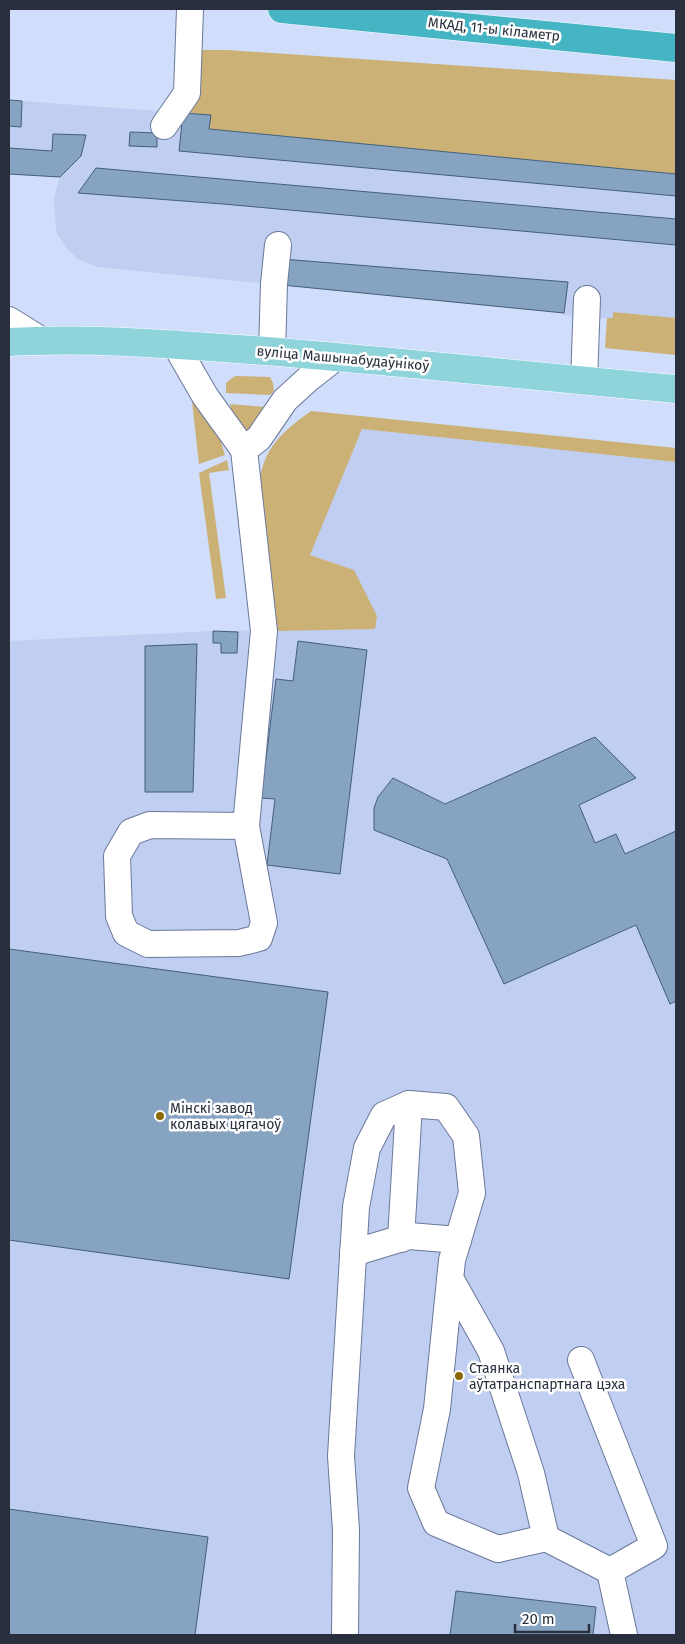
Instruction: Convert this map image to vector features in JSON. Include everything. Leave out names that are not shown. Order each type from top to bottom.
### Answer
[{"type":"highway","name":"МКАД, 11-ы кіламетр","points":[[282,9],[676,48]]},
{"type":"main road","name":"вуліца Машынабудаўнікоў","points":[[9,342],[41,340],[175,344],[676,389]]},
{"type":"lane","points":[[164,126],[187,93],[190,9]]},
{"type":"lane","points":[[272,352],[274,284],[278,245]]},
{"type":"lane","points":[[584,381],[587,299]]},
{"type":"lane","points":[[9,320],[41,340]]},
{"type":"lane","points":[[175,344],[205,396],[244,450],[264,631],[246,826],[264,923],[259,938],[239,944],[148,944],[126,932],[118,916],[117,856],[131,832],[150,825],[246,826]]},
{"type":"lane","points":[[244,450],[259,438],[285,400],[336,357]]},
{"type":"lane","points":[[401,1239],[409,1104]]},
{"type":"lane","points":[[345,1635],[346,1530],[341,1456],[356,1207],[367,1148],[384,1115],[409,1104],[446,1107],[466,1136],[472,1193],[452,1260],[437,1409],[421,1488],[436,1523],[498,1549],[546,1538],[610,1571]]},
{"type":"lane","points":[[354,1253],[409,1236],[458,1240]]},
{"type":"lane","points":[[450,1278],[491,1351],[530,1473],[546,1538]]},
{"type":"lane","points":[[581,1360],[654,1546],[610,1571]]},
{"type":"lane","points":[[610,1571],[624,1635]]},
{"type":"shaded area","points":[[199,50],[227,50],[676,80],[676,174],[209,129],[211,115],[191,113]]},
{"type":"shaded area","points":[[9,100],[211,115],[209,129],[676,174],[676,318],[614,312],[613,319],[564,315],[563,313],[97,267],[78,259],[67,249],[56,232],[54,198],[60,177],[9,174]]},
{"type":"shaded area","points":[[613,312],[676,318],[676,355],[605,348],[607,318],[613,318]]},
{"type":"shaded area","points":[[235,376],[270,377],[274,391],[270,395],[226,393],[226,383]]},
{"type":"shaded area","points":[[192,401],[207,414],[220,439],[225,455],[199,464]]},
{"type":"shaded area","points":[[230,404],[265,407],[257,424],[247,432],[236,423]]},
{"type":"shaded area","points":[[311,411],[676,448],[676,462],[362,429],[310,555],[354,570],[377,616],[375,629],[277,631],[261,517],[259,493],[261,471],[273,445],[291,426]]},
{"type":"shaded area","points":[[362,429],[676,462],[676,1635],[9,1635],[9,641],[213,631],[375,629],[354,570],[309,555]]},
{"type":"shaded area","points":[[227,460],[229,470],[209,473],[226,598],[216,599],[199,473]]},
{"type":"building","points":[[9,100],[22,101],[21,127],[9,126]]},
{"type":"building","points":[[183,113],[211,115],[209,129],[676,174],[676,196],[179,151]]},
{"type":"building","points":[[130,132],[157,133],[157,147],[129,146]]},
{"type":"building","points":[[53,134],[86,135],[81,156],[60,177],[9,174],[9,148],[52,151]]},
{"type":"building","points":[[96,168],[676,219],[676,245],[223,204],[78,193]]},
{"type":"building","points":[[282,259],[568,282],[564,313],[282,285]]},
{"type":"building","points":[[213,631],[238,632],[237,653],[221,653],[221,643],[213,643]]},
{"type":"building","points":[[298,641],[367,650],[340,874],[267,865],[275,799],[261,798],[276,679],[293,681]]},
{"type":"building","points":[[197,644],[193,792],[145,792],[145,646]]},
{"type":"building","points":[[595,737],[636,778],[579,805],[595,843],[616,834],[625,854],[676,831],[676,1001],[670,1004],[636,925],[504,984],[447,859],[374,830],[374,808],[378,797],[393,778],[445,804]]},
{"type":"building","name":"Мінскі завод колавых цягачоў","points":[[9,949],[328,992],[289,1279],[9,1240]]},
{"type":"building","points":[[9,1509],[208,1537],[195,1635],[9,1635]]},
{"type":"building","points":[[456,1591],[596,1607],[593,1635],[450,1635]]},
{"type":"place","name":"Мінскі завод колавых цягачоў","points":[[160,1116]]},
{"type":"place","name":"Стаянка аўтатранспартнага цэха","points":[[459,1376]]}]
